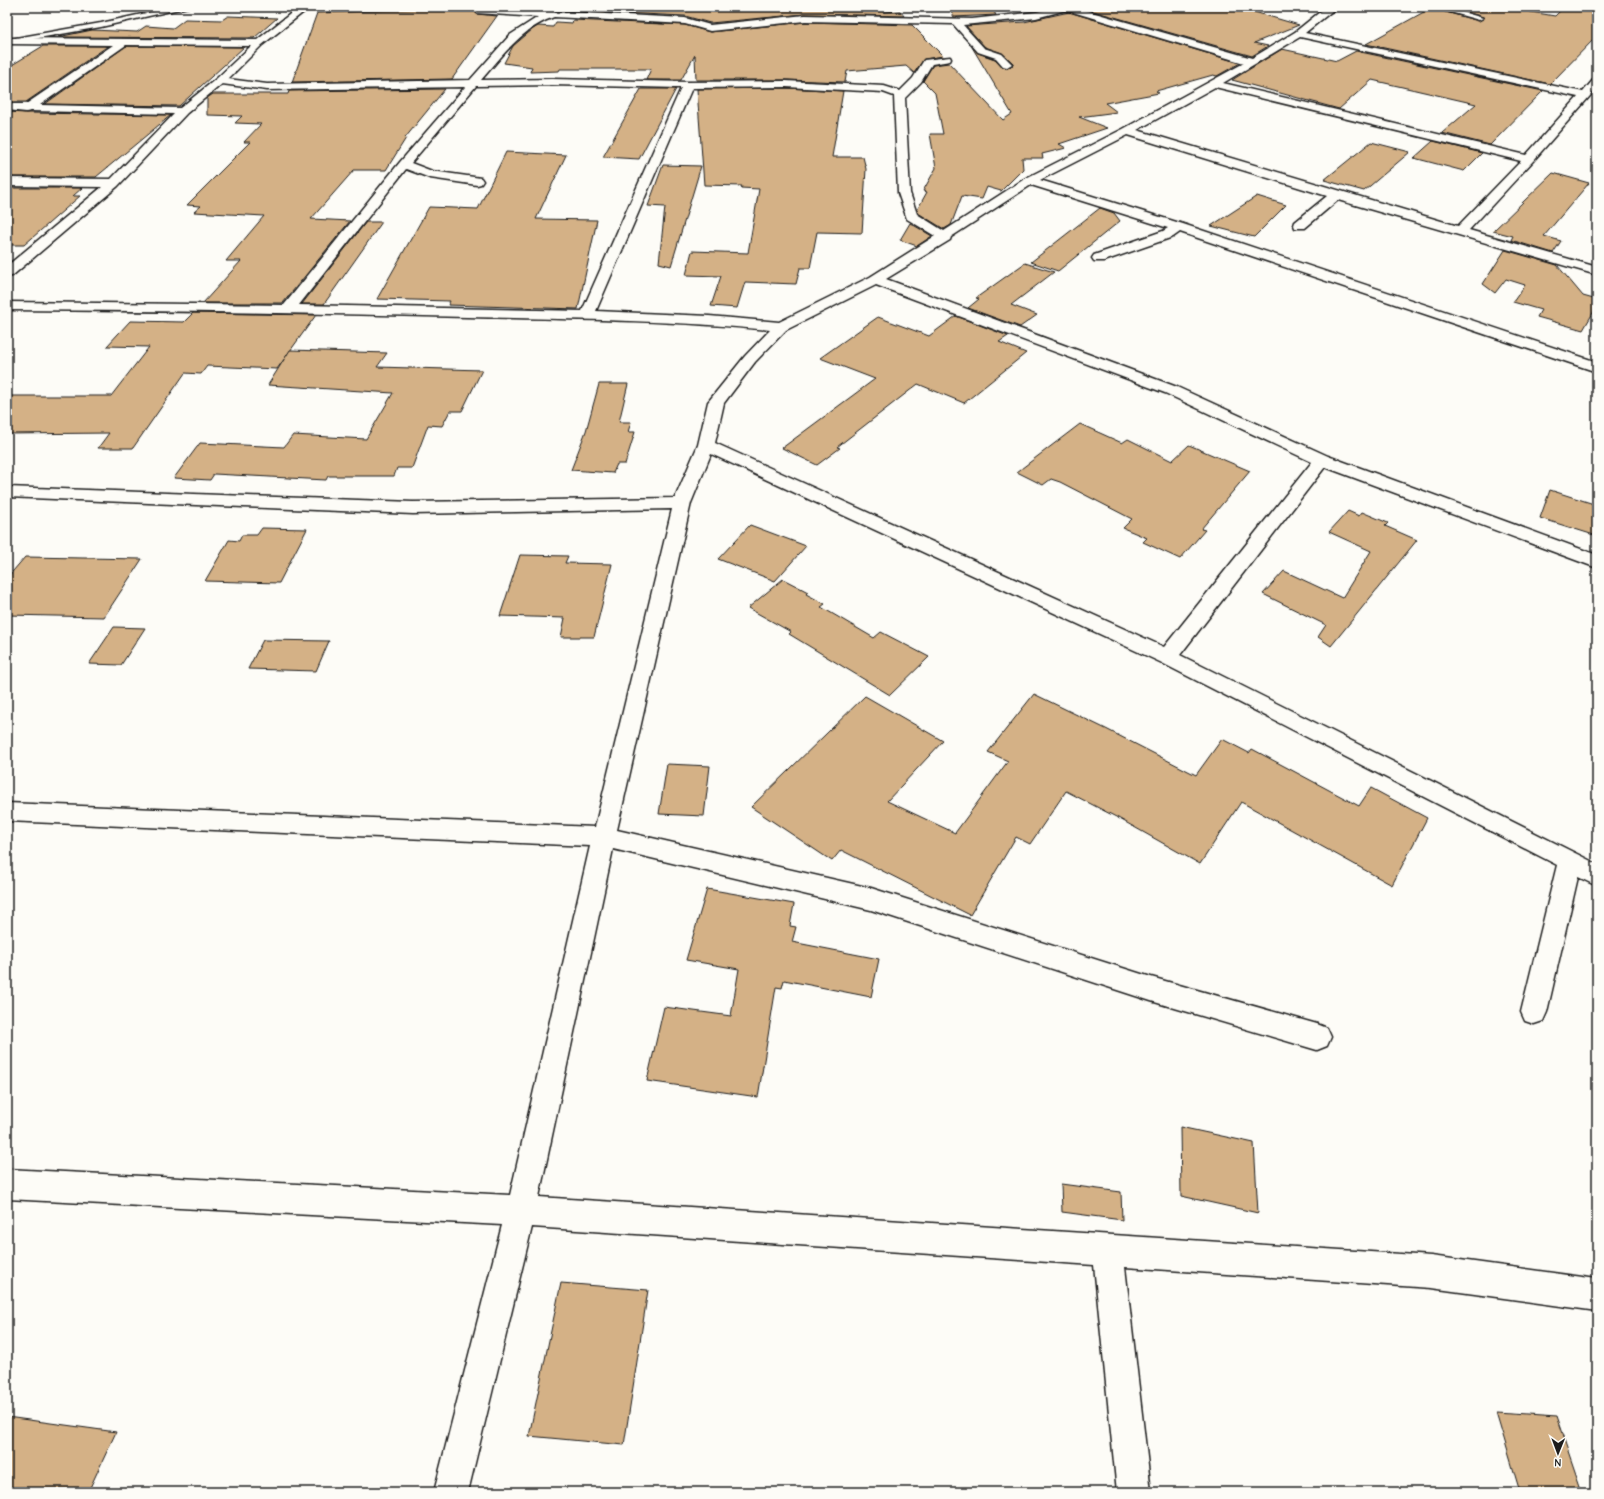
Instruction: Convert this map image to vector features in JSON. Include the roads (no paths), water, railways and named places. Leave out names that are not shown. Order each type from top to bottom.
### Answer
[{"type":"street","points":[[7,273],[114,183],[183,111],[220,81],[259,43],[305,7]]},
{"type":"street","points":[[480,11],[557,10],[629,19],[686,17],[710,28],[805,18],[860,18],[875,21],[956,22],[1003,20],[1067,7],[1253,62]]},
{"type":"street","points":[[451,1492],[521,1210],[604,838],[682,503],[706,445],[716,402],[750,359],[781,327],[875,280],[945,237],[1030,181],[1127,131],[1212,83],[1253,62],[1298,34],[1332,7]]},
{"type":"street","points":[[289,308],[404,164],[512,37],[537,20],[557,10]]},
{"type":"street","points":[[956,22],[982,50],[999,56],[1006,64]]},
{"type":"street","points":[[1298,34],[1379,52],[1502,75],[1584,95]]},
{"type":"street","points":[[8,41],[259,43]]},
{"type":"street","points":[[26,108],[122,43]]},
{"type":"street","points":[[900,97],[917,80],[928,62],[946,59]]},
{"type":"street","points":[[220,81],[267,87],[552,82],[688,85],[794,84],[884,89],[898,94],[900,97],[904,193],[911,216],[945,237]]},
{"type":"street","points":[[1461,231],[1529,159],[1597,82]]},
{"type":"street","points":[[1212,83],[1529,159]]},
{"type":"street","points":[[587,316],[688,85]]},
{"type":"street","points":[[7,108],[183,111]]},
{"type":"street","points":[[1127,131],[1336,195],[1597,270]]},
{"type":"street","points":[[404,164],[430,174],[477,181]]},
{"type":"street","points":[[1030,181],[1178,227],[1597,367]]},
{"type":"street","points":[[7,182],[114,183]]},
{"type":"street","points":[[1300,225],[1336,195]]},
{"type":"street","points":[[1099,258],[1168,234],[1178,227]]},
{"type":"street","points":[[875,280],[1171,390],[1322,460],[1597,562]]},
{"type":"street","points":[[7,306],[289,308],[587,316],[722,321],[781,327]]},
{"type":"street","points":[[706,445],[1167,657],[1570,860],[1597,876]]},
{"type":"street","points":[[1167,657],[1322,460]]},
{"type":"street","points":[[7,492],[413,508],[682,503]]},
{"type":"street","points":[[7,812],[604,838],[871,899],[1151,989],[1317,1037]]},
{"type":"street","points":[[1534,1012],[1570,860]]},
{"type":"street","points":[[7,1184],[521,1210],[1431,1272],[1597,1295]]},
{"type":"street","points":[[1108,1250],[1134,1492]]},
{"type":"lane","points":[[8,41],[101,25],[184,7]]},
{"type":"lane","points":[[1436,7],[1479,18]]}]
